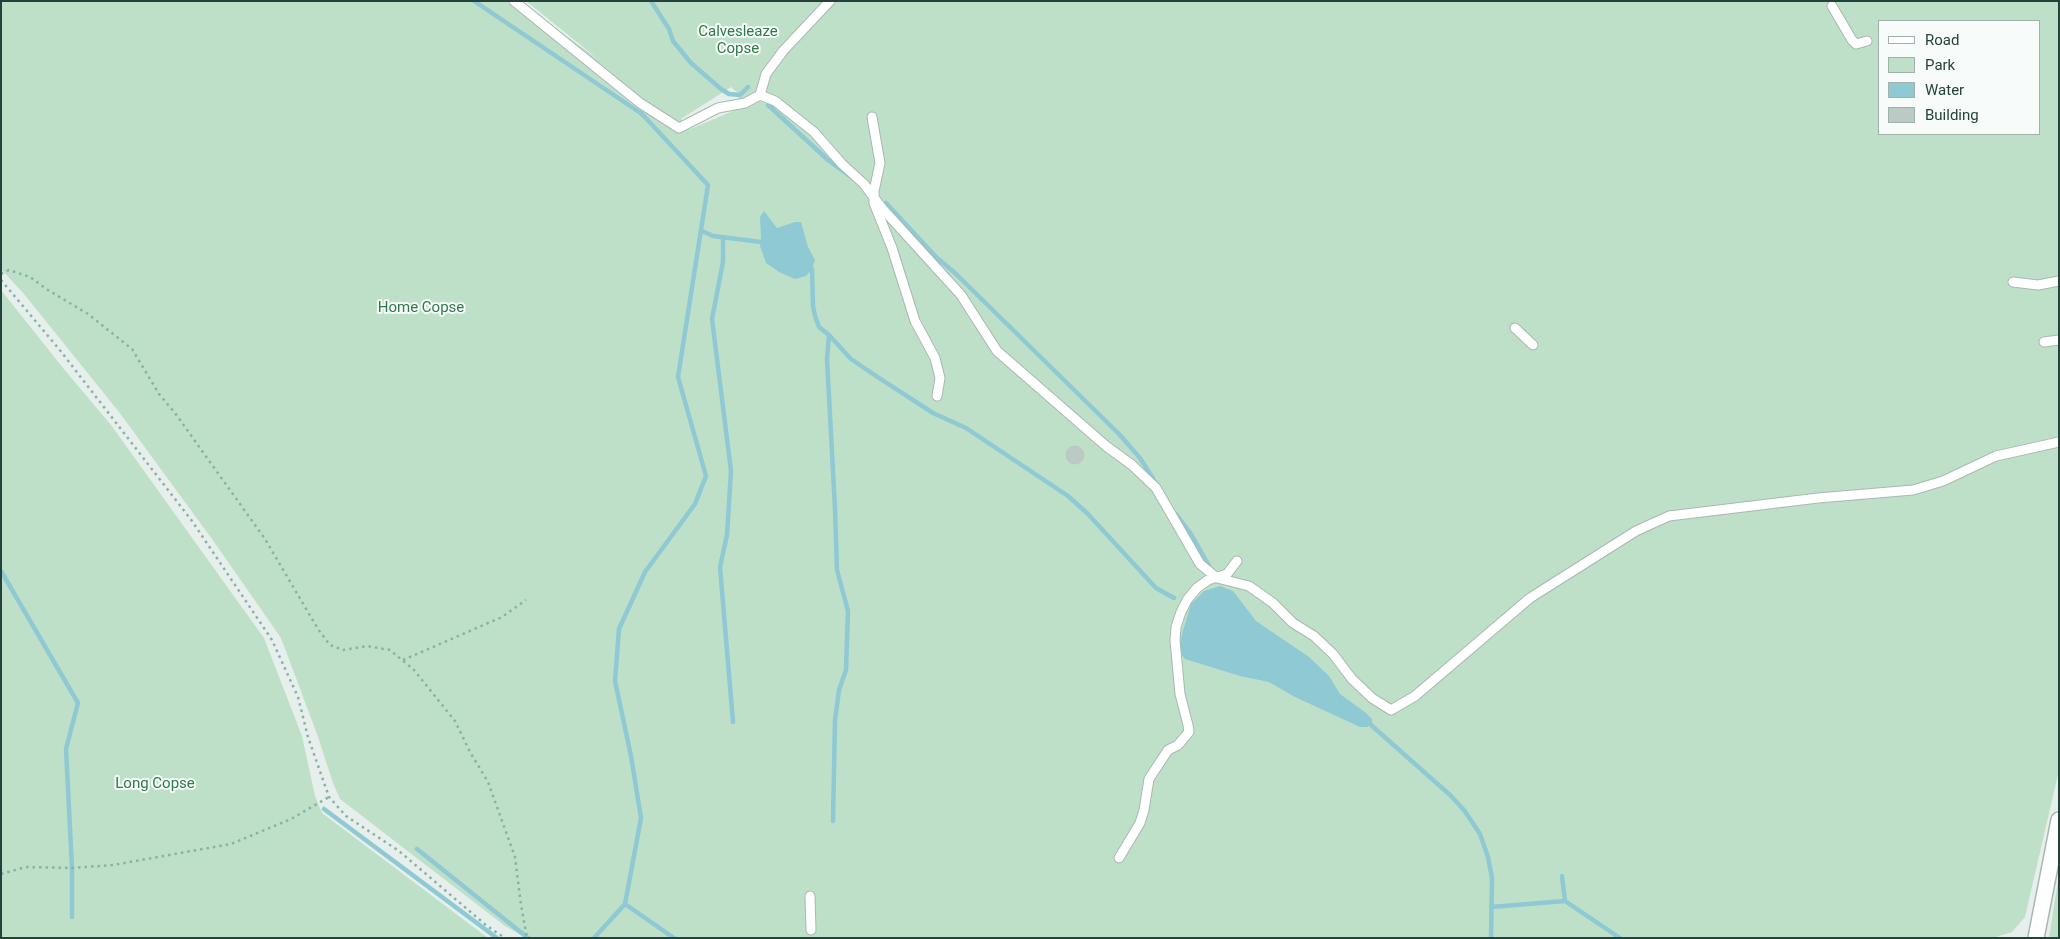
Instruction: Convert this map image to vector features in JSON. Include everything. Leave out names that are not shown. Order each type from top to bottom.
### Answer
[{"type":"street","points":[[2033,934],[2059,820]]},
{"type":"lane","points":[[514,1],[640,103],[679,128],[718,108],[745,103],[760,95],[766,74],[830,1]]},
{"type":"lane","points":[[1832,6],[1856,44],[1867,41]]},
{"type":"lane","points":[[760,95],[775,101],[814,132],[842,164],[864,184],[962,295],[998,351],[1106,446],[1132,465],[1156,488],[1200,564],[1216,577],[1249,586],[1273,603],[1293,623],[1314,636],[1333,654],[1352,679],[1372,698],[1391,710],[1415,696],[1530,598],[1636,531],[1669,516],[1818,498],[1913,490],[1943,481],[1996,456],[2059,442]]},
{"type":"lane","points":[[872,117],[880,164],[874,197],[876,208],[892,248],[910,310],[935,358],[940,378],[937,396]]},
{"type":"lane","points":[[2013,282],[2038,285],[2059,281]]},
{"type":"lane","points":[[1515,328],[1533,345]]},
{"type":"lane","points":[[2044,342],[2059,340]]},
{"type":"lane","points":[[1119,858],[1144,810],[1149,779],[1168,750],[1178,746],[1188,732],[1180,694],[1176,627],[1187,600],[1197,588],[1208,580],[1227,574],[1237,561]]},
{"type":"lane","points":[[810,896],[811,930]]},
{"type":"path","points":[[1,274],[8,270],[30,277],[88,314],[132,349],[159,394],[175,413],[265,539],[330,645],[343,650],[366,646],[390,650],[414,670],[455,721],[470,752],[488,782],[515,857],[527,938]]},
{"type":"path","points":[[1,280],[59,349],[192,521],[272,640],[298,697],[308,737],[329,797],[346,816],[399,851],[487,926],[505,938]]},
{"type":"path","points":[[403,660],[502,617],[526,600]]},
{"type":"path","points":[[1,874],[26,867],[72,868],[113,865],[231,844],[291,819],[329,797]]},
{"type":"green space","points":[[1,1],[518,1],[598,59],[526,1],[2059,1],[2059,770],[2025,917],[2012,932],[1993,938],[526,938],[505,926],[340,799],[281,638],[212,539],[119,412],[24,294],[1,269]],"holes":[[[731,87],[740,95],[733,111],[688,130],[681,119]]]},
{"type":"green space","name":"Long Copse","points":[[1,290],[111,425],[264,638],[302,736],[315,796],[322,813],[488,938],[1,938]]},
{"type":"green space","points":[[2059,874],[2059,938],[2049,938]]},
{"type":"water","points":[[764,211],[777,228],[801,222],[808,247],[815,260],[812,269],[806,276],[795,279],[779,272],[766,263],[760,246],[760,217]]},
{"type":"water","points":[[1220,586],[1233,591],[1256,621],[1309,657],[1329,676],[1340,694],[1366,713],[1372,719],[1372,723],[1367,727],[1360,727],[1295,697],[1269,682],[1240,676],[1185,659],[1180,647],[1191,604],[1204,591]]},
{"type":"building","points":[[1071,446],[1079,446],[1084,451],[1082,462],[1071,464],[1066,459],[1066,451]]},
{"type":"waterway","points":[[474,1],[642,114],[708,185],[678,377],[706,476],[695,504],[645,572],[619,629],[615,681],[631,756],[641,818],[625,904],[594,938]]},
{"type":"waterway","points":[[651,1],[669,29],[673,41],[691,63],[729,94],[740,95],[748,87]]},
{"type":"waterway","points":[[768,105],[828,160],[851,177]]},
{"type":"waterway","points":[[886,203],[936,257],[955,273],[1119,434],[1140,458],[1157,485]]},
{"type":"waterway","points":[[702,231],[713,236],[761,242]]},
{"type":"waterway","points":[[723,237],[723,262],[712,319],[731,471],[727,535],[720,567],[733,722]]},
{"type":"waterway","points":[[812,269],[815,316],[819,327],[829,335],[827,359],[837,570],[848,611],[846,670],[839,690],[835,720],[833,821]]},
{"type":"waterway","points":[[829,335],[851,359],[876,376],[933,413],[966,428],[1068,496],[1087,513],[1156,588],[1174,598]]},
{"type":"waterway","points":[[1176,514],[1191,534],[1209,566]]},
{"type":"waterway","points":[[1,571],[78,703],[66,749],[72,868],[72,917]]},
{"type":"waterway","points":[[1371,725],[1450,795],[1464,810],[1480,834],[1488,857],[1492,878],[1491,938]]},
{"type":"waterway","points":[[324,809],[497,938]]},
{"type":"waterway","points":[[417,849],[528,938]]},
{"type":"waterway","points":[[1562,876],[1565,901]]},
{"type":"waterway","points":[[1491,907],[1565,901],[1620,938]]},
{"type":"waterway","points":[[625,904],[674,938]]},
{"type":"park label","name":"Calvesleaze Copse","points":[[738,40]]},
{"type":"park label","name":"Home Copse","points":[[421,308]]}]
